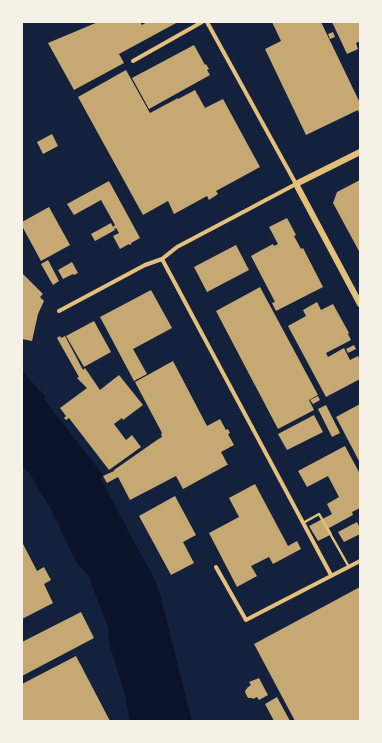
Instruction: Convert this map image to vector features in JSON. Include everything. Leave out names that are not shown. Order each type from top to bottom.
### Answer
[{"type":"street","points":[[133,61],[202,22]]},
{"type":"street","points":[[207,22],[360,304]]},
{"type":"street","points":[[59,311],[145,265],[162,259],[177,247],[360,152]]},
{"type":"street","points":[[162,259],[331,575]]},
{"type":"street","points":[[216,568],[246,620],[360,561]]},
{"type":"lane","points":[[303,523],[319,514],[349,567]]},
{"type":"water","points":[[22,371],[45,396],[44,399],[104,476],[100,478],[155,580],[161,597],[192,721],[130,721],[125,695],[109,643],[108,627],[88,575],[76,562],[52,511],[29,473],[22,465]]},
{"type":"building","points":[[98,22],[140,22],[142,25],[147,22],[178,22],[119,54],[124,63],[74,90],[48,43]]},
{"type":"building","points":[[272,22],[321,22],[360,103],[360,116],[358,110],[306,135],[265,49],[281,41]]},
{"type":"building","points":[[332,22],[360,22],[360,41],[356,43],[358,49],[347,54]]},
{"type":"building","points":[[333,32],[335,37],[330,39],[328,34]]},
{"type":"building","points":[[194,45],[205,65],[206,64],[209,69],[207,70],[210,75],[149,109],[132,78]]},
{"type":"building","points":[[126,70],[150,113],[195,90],[205,108],[223,99],[260,167],[216,191],[218,194],[209,200],[207,196],[174,214],[168,201],[143,215],[78,97]]},
{"type":"building","points":[[52,134],[58,146],[43,154],[37,142]]},
{"type":"building","points":[[360,180],[360,253],[333,203],[337,192]]},
{"type":"building","points":[[109,181],[140,238],[131,243],[132,244],[120,249],[113,236],[119,233],[116,228],[95,241],[91,234],[111,223],[113,227],[115,225],[101,200],[74,215],[67,204]]},
{"type":"building","points":[[49,207],[70,245],[41,261],[22,226],[22,222]]},
{"type":"building","points":[[287,218],[296,235],[294,236],[301,249],[303,248],[323,287],[276,311],[272,303],[275,302],[251,256],[273,244],[274,246],[278,244],[269,227]]},
{"type":"building","points":[[236,245],[249,270],[207,292],[194,267]]},
{"type":"building","points":[[48,260],[59,281],[53,285],[41,264]]},
{"type":"building","points":[[72,262],[78,273],[63,279],[58,270]]},
{"type":"building","points":[[22,273],[43,294],[40,297],[44,301],[38,314],[32,341],[22,339]]},
{"type":"building","points":[[260,287],[318,395],[309,400],[314,410],[278,429],[216,311]]},
{"type":"building","points":[[151,290],[172,328],[133,349],[147,374],[134,381],[100,317]]},
{"type":"building","points":[[317,302],[321,310],[333,304],[349,333],[348,334],[351,340],[326,353],[328,357],[344,348],[350,360],[358,356],[360,360],[360,379],[326,397],[288,326],[306,316],[303,310]]},
{"type":"building","points":[[94,321],[111,352],[84,367],[66,336]]},
{"type":"building","points":[[60,336],[61,338],[65,336],[83,370],[85,368],[100,390],[119,375],[143,405],[123,420],[122,418],[114,424],[126,440],[132,435],[141,447],[109,470],[69,418],[66,420],[64,418],[66,416],[60,408],[87,388],[77,378],[79,377],[57,338]]},
{"type":"building","points":[[354,345],[356,349],[348,353],[346,349]]},
{"type":"building","points":[[173,361],[207,426],[220,419],[226,430],[228,429],[230,433],[228,434],[234,445],[221,452],[228,465],[183,489],[176,476],[130,500],[118,477],[107,483],[103,476],[114,471],[162,437],[162,433],[135,382]]},
{"type":"building","points":[[318,396],[320,400],[313,404],[310,400]]},
{"type":"building","points":[[360,404],[360,463],[336,417]]},
{"type":"building","points":[[326,405],[340,433],[332,437],[318,409]]},
{"type":"building","points":[[314,415],[323,432],[287,450],[278,434]]},
{"type":"building","points":[[345,446],[360,474],[360,508],[352,512],[353,515],[329,528],[332,534],[318,541],[309,526],[332,514],[327,504],[339,497],[328,476],[307,487],[298,471]]},
{"type":"building","points":[[255,484],[288,546],[297,541],[301,549],[273,564],[269,557],[251,566],[257,576],[237,587],[209,533],[239,517],[229,498]]},
{"type":"building","points":[[175,496],[196,535],[183,542],[194,563],[171,575],[139,516]]},
{"type":"building","points":[[357,522],[360,528],[360,534],[344,542],[338,532]]},
{"type":"building","points":[[22,542],[37,571],[44,567],[51,580],[44,584],[53,603],[22,619]]},
{"type":"building","points":[[360,587],[360,721],[295,721],[254,644]]},
{"type":"building","points":[[81,612],[94,638],[22,676],[22,642]]},
{"type":"building","points":[[76,656],[110,721],[22,721],[22,684]]},
{"type":"building","points":[[259,678],[268,695],[259,700],[257,697],[253,699],[248,698],[245,692],[251,685],[249,682]]},
{"type":"building","points":[[277,697],[290,721],[274,721],[265,704]]}]
